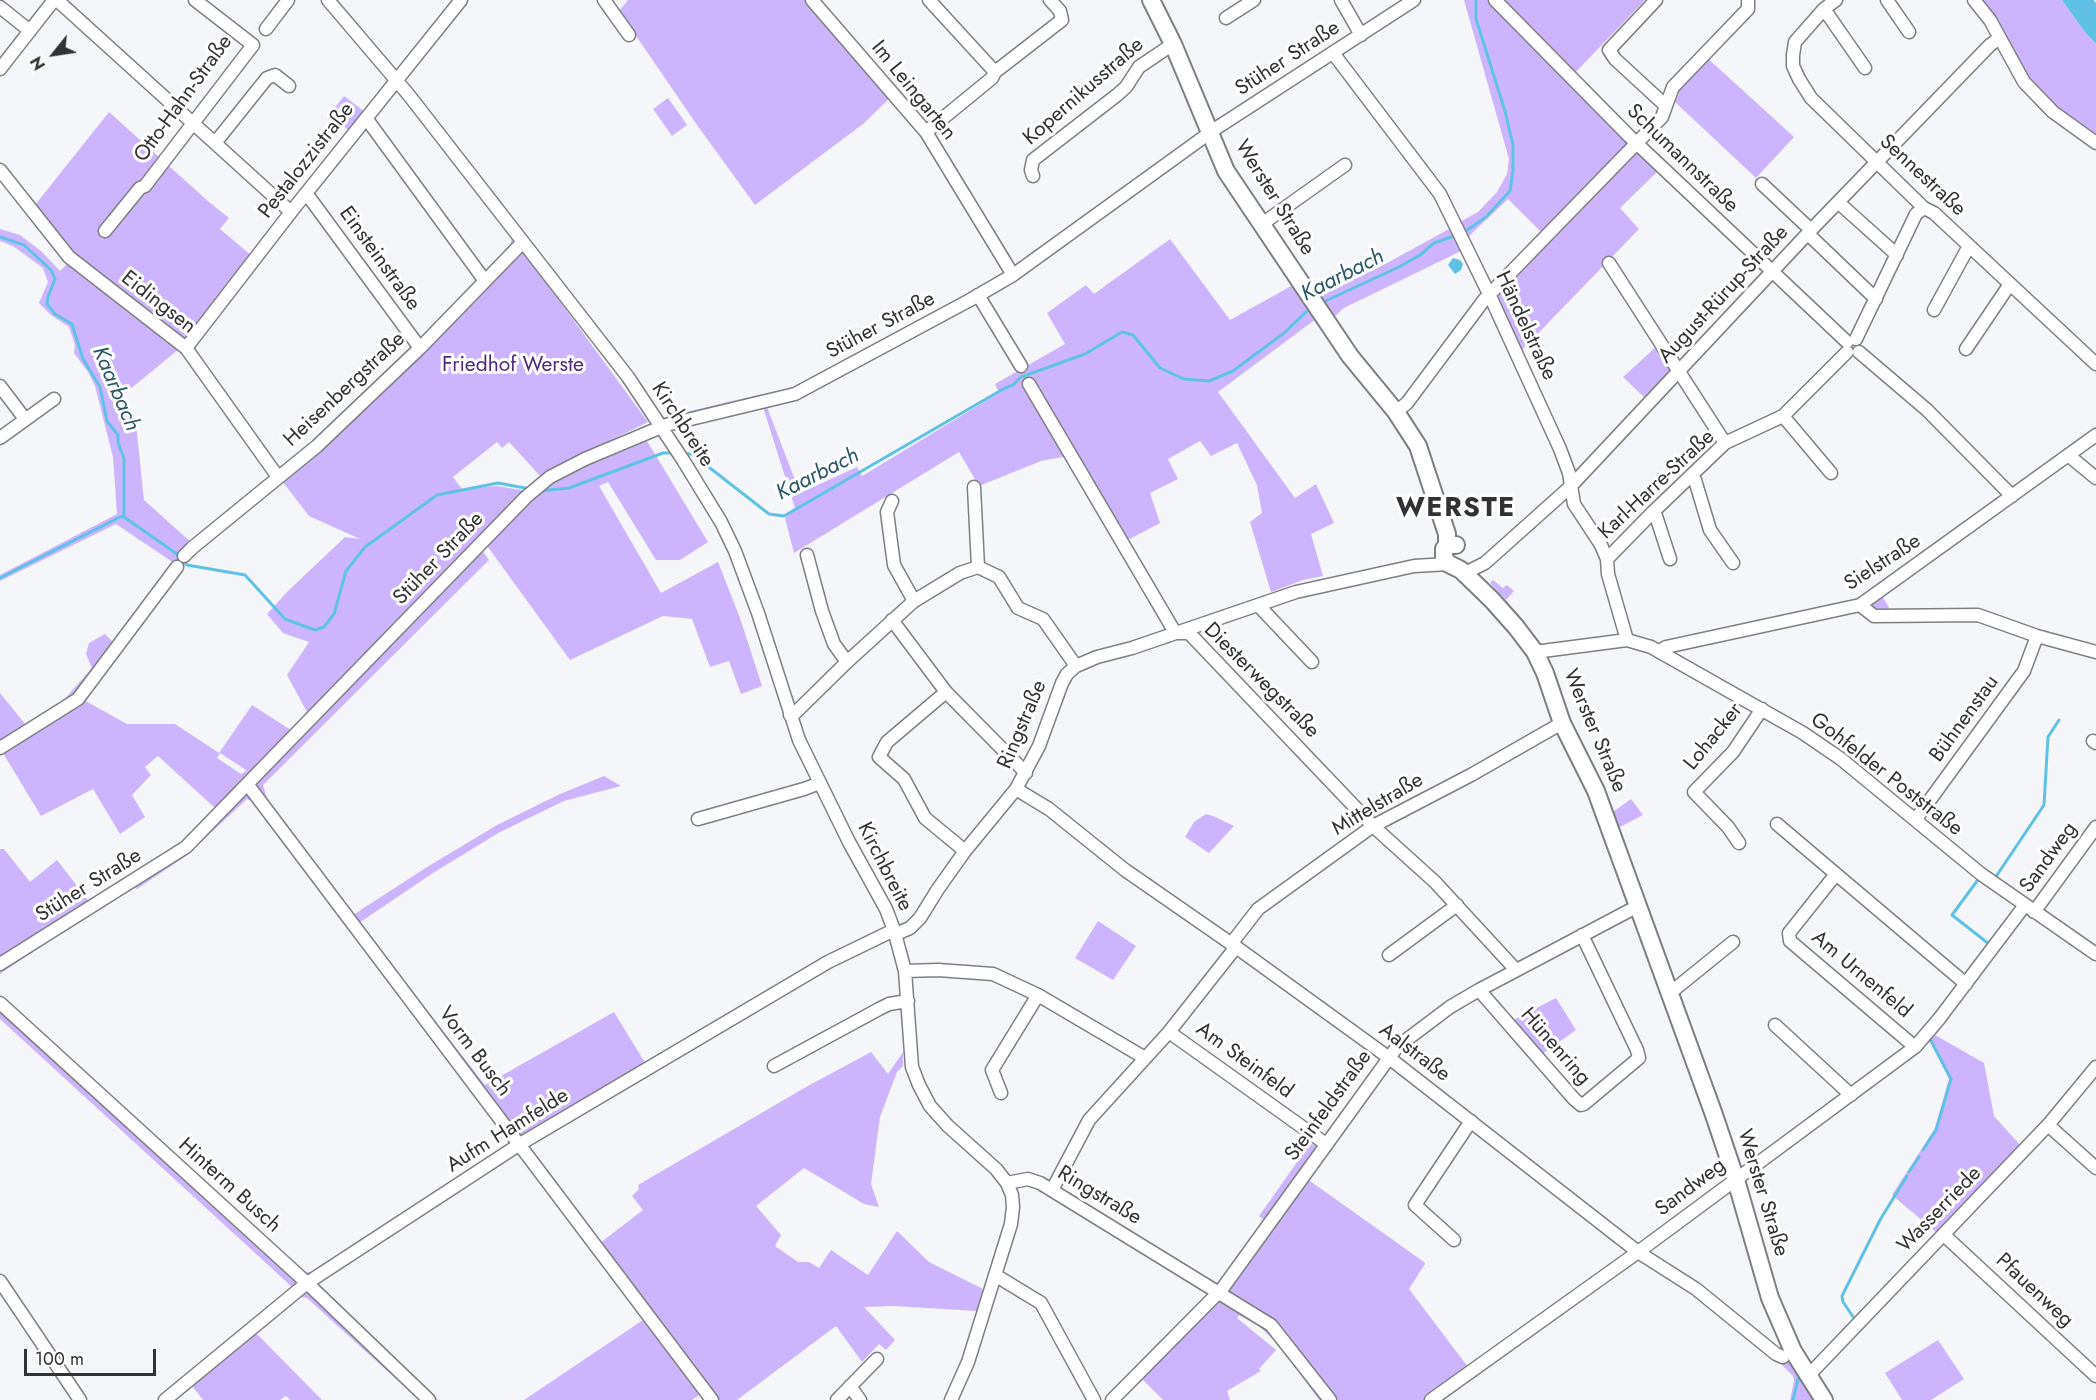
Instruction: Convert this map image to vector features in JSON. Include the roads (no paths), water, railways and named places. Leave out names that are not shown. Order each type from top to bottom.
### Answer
[{"type":"main road","name":"Werster Straße","points":[[1151,0],[1173,44],[1226,171],[1356,364],[1401,407],[1418,446],[1461,570],[1492,600],[1535,652],[1545,673],[1562,723],[1596,791],[1670,993],[1736,1180],[1770,1298],[1793,1351],[1824,1400]]},
{"type":"street","points":[[0,69],[55,0],[291,212]]},
{"type":"street","name":"Otto-Hahn-Straße","points":[[105,231],[140,188],[145,186],[253,45],[195,0]]},
{"type":"street","points":[[266,28],[288,0]]},
{"type":"street","name":"Kirchbreite","points":[[328,0],[397,80],[628,377],[721,522],[735,551],[758,613],[802,748],[849,842],[886,909],[895,932]]},
{"type":"street","name":"Pestalozzistraße","points":[[186,348],[460,0]]},
{"type":"street","points":[[604,0],[629,35]]},
{"type":"street","name":"Im Leingarten","points":[[812,0],[926,132],[1012,275]]},
{"type":"street","points":[[929,0],[995,72]]},
{"type":"street","points":[[926,132],[992,78],[995,72],[1062,20],[1060,11],[1050,0]]},
{"type":"street","points":[[1227,18],[1254,0]]},
{"type":"street","points":[[1341,0],[1361,35]]},
{"type":"street","name":"Stüher Straße","points":[[0,964],[181,852],[526,497],[550,477],[585,459],[661,427],[795,394],[978,295],[1012,275],[1209,133],[1414,0]]},
{"type":"street","name":"Schumannstraße","points":[[1495,0],[1637,143],[1852,346],[1927,410],[2012,496]]},
{"type":"street","points":[[1656,0],[1609,50],[1615,59],[1666,106]]},
{"type":"street","points":[[1401,407],[1484,300],[1662,117],[1673,87],[1748,9],[1748,0]]},
{"type":"street","name":"Sennestraße","points":[[1836,0],[1824,9],[1795,42],[1793,66],[1798,79],[1811,98],[1924,208],[1934,213],[2096,364]]},
{"type":"street","points":[[1887,0],[1909,32]]},
{"type":"street","points":[[1974,0],[1990,21],[1998,39],[2033,93],[2053,112],[2096,143]]},
{"type":"street","points":[[0,7],[30,31]]},
{"type":"street","points":[[1824,9],[1865,68]]},
{"type":"street","name":"August-Rürup-Straße","points":[[1454,554],[1485,563],[1570,487],[1810,232],[1998,39]]},
{"type":"street","name":"Kopernikusstraße","points":[[1033,176],[1031,170],[1033,160],[1117,95],[1126,87],[1139,67],[1173,44]]},
{"type":"street","name":"Händelstraße","points":[[1334,53],[1440,194],[1490,296],[1560,449],[1569,473],[1574,504],[1601,545],[1607,559],[1608,574],[1627,640]]},
{"type":"street","points":[[215,143],[267,78],[275,75],[290,86]]},
{"type":"street","points":[[366,118],[485,281]]},
{"type":"street","points":[[1262,224],[1345,165]]},
{"type":"street","name":"Eidingsen","points":[[0,170],[69,257],[186,348],[278,477]]},
{"type":"street","points":[[1762,184],[1876,299]]},
{"type":"street","name":"Einsteinstraße","points":[[306,193],[420,348]]},
{"type":"street","points":[[1839,203],[1897,255]]},
{"type":"street","name":"Karl-Harre-Straße","points":[[1607,559],[1725,443],[1783,416],[1852,346],[1916,214],[1924,208]]},
{"type":"street","name":"Heisenbergstraße","points":[[0,748],[78,699],[192,548],[317,446],[420,348],[523,242]]},
{"type":"street","points":[[1934,310],[1969,246]]},
{"type":"street","points":[[1609,262],[1725,443]]},
{"type":"street","points":[[1966,349],[2010,284]]},
{"type":"street","points":[[978,295],[1021,366]]},
{"type":"street","name":"Diesterwegstraße","points":[[1029,384],[1173,629],[1177,633],[1189,633],[1373,826],[1457,904],[1516,970]]},
{"type":"street","points":[[0,386],[25,419]]},
{"type":"street","points":[[0,438],[54,399]]},
{"type":"street","points":[[1783,416],[1831,473]]},
{"type":"street","name":"Sielstraße","points":[[1660,651],[1666,647],[1860,605],[2096,435]]},
{"type":"street","points":[[2068,455],[2096,478]]},
{"type":"street","points":[[1691,476],[1695,480],[1710,530],[1733,563]]},
{"type":"street","points":[[974,487],[978,567]]},
{"type":"street","points":[[892,501],[887,512],[894,565],[914,601]]},
{"type":"street","points":[[1653,512],[1670,559]]},
{"type":"street","points":[[790,715],[794,714],[914,601],[960,573],[978,567],[999,577],[1018,608],[1043,619],[1077,666],[1097,657],[1132,648],[1296,592],[1414,566],[1438,555],[1454,554]]},
{"type":"street","points":[[807,555],[822,611],[834,644],[847,662]]},
{"type":"street","points":[[1258,605],[1312,662]]},
{"type":"street","points":[[1860,605],[1874,616],[1978,615],[2037,636],[2096,652]]},
{"type":"street","points":[[892,620],[946,692],[1026,773]]},
{"type":"street","name":"Bühnenstau","points":[[1916,819],[2024,671],[2037,636]]},
{"type":"street","name":"Gohfelder Poststraße","points":[[1535,652],[1627,640],[1660,651],[1803,733],[1841,759],[1981,874],[2096,954]]},
{"type":"street","name":"Ringstraße","points":[[895,932],[910,928],[920,918],[965,851],[1016,789],[1039,746],[1062,683],[1067,674],[1077,666]]},
{"type":"street","points":[[946,692],[887,742],[879,757],[904,779],[925,818],[965,851]]},
{"type":"street","name":"Lohacker","points":[[1739,843],[1728,827],[1694,792],[1733,752],[1762,710]]},
{"type":"street","name":"Mittelstraße","points":[[1052,1190],[1089,1120],[1169,1032],[1258,909],[1373,826],[1471,775],[1562,723]]},
{"type":"street","points":[[698,819],[819,783]]},
{"type":"street","name":"Vorm Busch","points":[[248,785],[712,1400]]},
{"type":"street","name":"Aalstraße","points":[[1016,789],[1049,809],[1125,870],[1234,945],[1388,1057],[1638,1252],[1696,1289],[1776,1354],[1783,1357]]},
{"type":"street","points":[[1777,824],[1966,984]]},
{"type":"street","name":"Sandweg","points":[[1431,1400],[1638,1252],[1915,1047],[2096,827]]},
{"type":"street","name":"Am Urnenfeld","points":[[1836,874],[1790,933],[1790,941],[1915,1047]]},
{"type":"street","points":[[1389,955],[1457,904]]},
{"type":"street","name":"Steinfeldstraße","points":[[1112,1400],[1218,1293],[1397,1047],[1450,1007],[1479,990],[1638,906]]},
{"type":"street","points":[[895,932],[905,971],[912,1067],[919,1085],[930,1106],[948,1126],[996,1169],[1007,1183],[1012,1195],[1011,1224],[968,1362],[951,1400]]},
{"type":"street","name":"Aufm Hamfelde","points":[[165,1400],[307,1283],[520,1144],[828,962],[895,932]]},
{"type":"street","name":"Hünenring","points":[[1479,990],[1574,1100],[1581,1105],[1584,1104],[1639,1059],[1637,1050],[1582,935]]},
{"type":"street","points":[[1670,993],[1733,942]]},
{"type":"street","points":[[905,971],[910,969],[947,970],[993,974],[1038,995],[1145,1058]]},
{"type":"street","points":[[1000,1093],[992,1070],[1038,995]]},
{"type":"street","points":[[774,1066],[889,1004],[908,1001]]},
{"type":"street","name":"Hinterm Busch","points":[[0,1004],[307,1283],[429,1400]]},
{"type":"street","points":[[1775,1026],[1851,1095]]},
{"type":"street","name":"Am Steinfeld","points":[[1169,1032],[1326,1144]]},
{"type":"street","name":"Wasserriede","points":[[1808,1376],[2048,1125],[2096,1067]]},
{"type":"street","points":[[1454,1240],[1415,1205],[1471,1121]]},
{"type":"street","points":[[2048,1125],[2096,1167]]},
{"type":"street","name":"Ringstraße","points":[[1007,1183],[1028,1179],[1052,1190],[1271,1324],[1330,1400]]},
{"type":"street","name":"Pfauenweg","points":[[1944,1235],[2096,1376]]},
{"type":"street","points":[[995,1275],[1041,1303],[1094,1400]]},
{"type":"street","points":[[0,1281],[80,1400]]},
{"type":"street","points":[[837,1400],[876,1359]]},
{"type":"street","points":[[850,1386],[860,1400]]},
{"type":"water","points":[[2062,0],[2094,0],[2096,3],[2096,44],[2084,31]]},
{"type":"water","points":[[1453,258],[1460,260],[1463,264],[1461,270],[1455,274],[1448,265]]},
{"type":"waterway","name":"Kaarbach","points":[[1463,233],[1486,217],[1510,191],[1513,170],[1513,145],[1505,111],[1476,19],[1476,0]]},
{"type":"waterway","name":"Kaarbach","points":[[1321,303],[1399,267],[1420,255],[1434,243],[1457,235]]},
{"type":"waterway","name":"Kaarbach","points":[[0,237],[24,245],[51,270],[55,279],[47,304],[55,314],[72,324],[83,359],[100,387],[107,421],[118,435],[118,443],[124,458],[124,517],[177,554],[187,565],[245,575],[285,619],[315,630],[324,627],[334,614],[346,571],[365,547],[437,495],[498,483],[530,489]]},
{"type":"waterway","name":"Kaarbach","points":[[682,454],[692,454],[769,514],[784,516],[1013,385],[1021,377],[1085,354],[1122,332],[1133,335],[1160,368],[1184,379],[1209,381],[1233,371],[1284,333],[1310,308]]},
{"type":"waterway","name":"Kaarbach","points":[[539,491],[569,488],[663,453],[673,453]]},
{"type":"waterway","points":[[0,578],[124,517]]},
{"type":"waterway","points":[[1997,875],[2044,805],[2048,737],[2059,720]]},
{"type":"waterway","points":[[1980,877],[1952,915],[1989,944]]},
{"type":"waterway","points":[[1923,1150],[1936,1130],[1951,1079],[1930,1039]]},
{"type":"waterway","points":[[1909,1172],[1919,1157]]},
{"type":"waterway","points":[[1853,1321],[1854,1318],[1843,1302],[1842,1296],[1880,1220],[1907,1176]]},
{"type":"waterway","points":[[1793,1400],[1798,1379]]},
{"type":"district","name":"WERSTE","points":[[1456,509]]},
{"type":"park label","name":"Friedhof Werste","points":[[513,366]]}]
